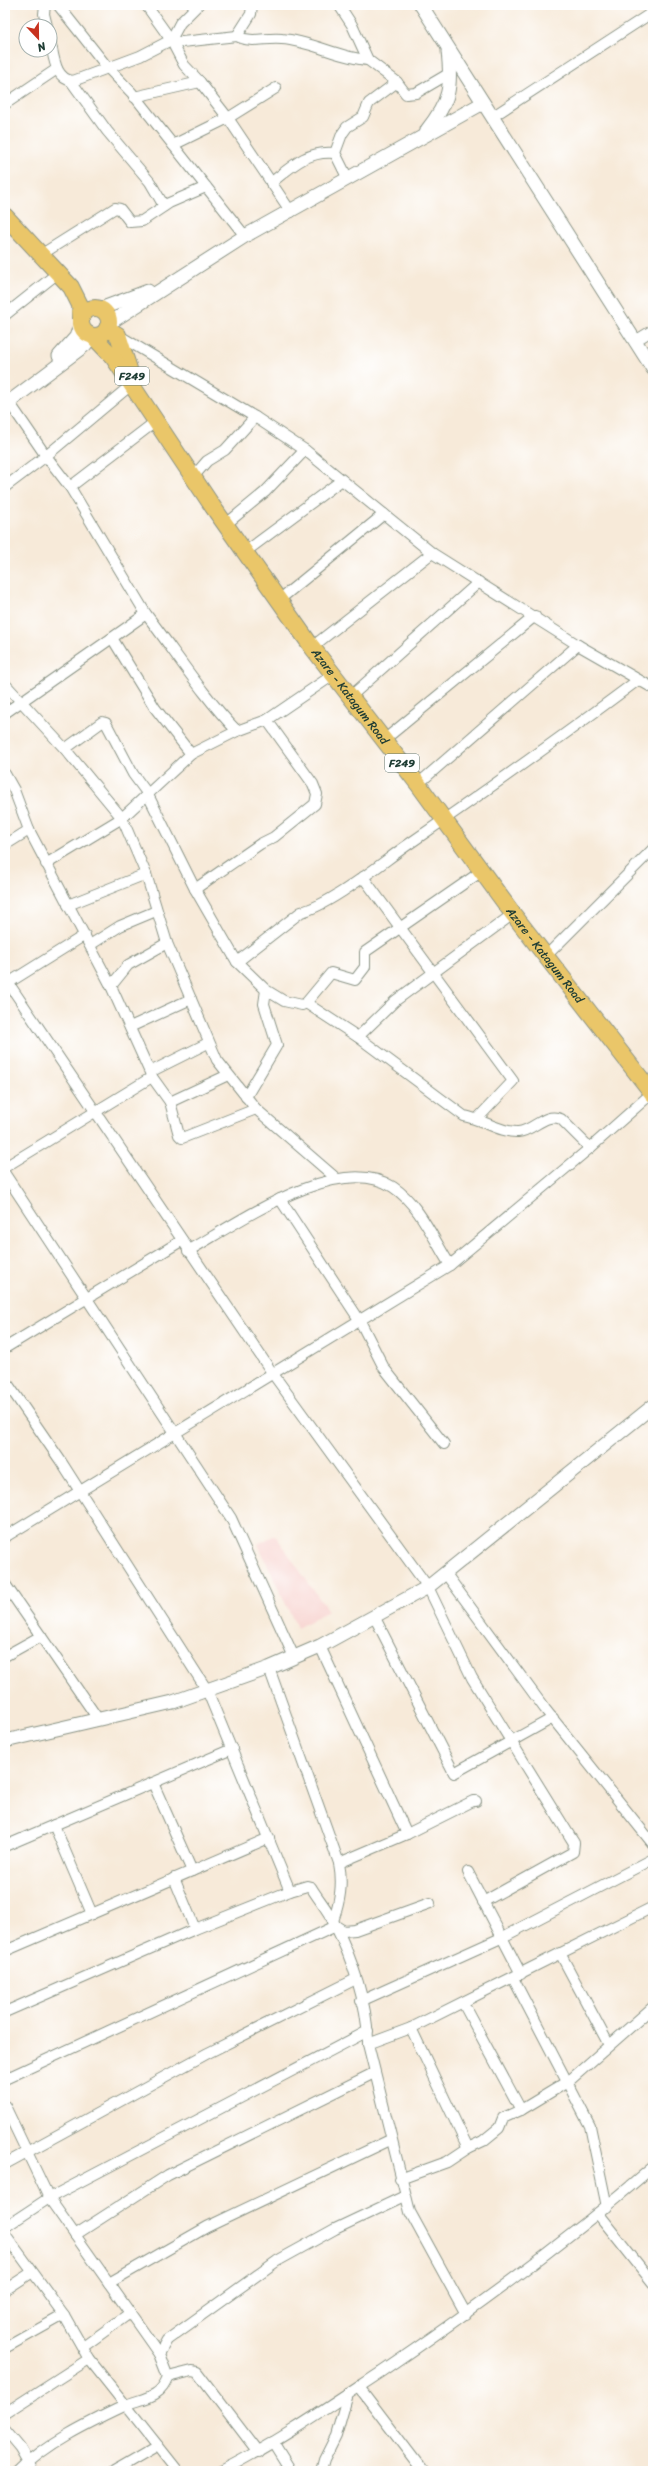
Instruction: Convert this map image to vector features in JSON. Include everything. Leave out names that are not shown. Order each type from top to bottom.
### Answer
[{"type":"main road","name":"Azare - Katagum Road","points":[[5,216],[59,272],[77,297],[83,330],[92,336],[110,353],[225,525],[312,647],[445,819],[513,914],[652,1094]]},
{"type":"main road","name":"Azare - Katagum Road","points":[[42,254],[86,294],[98,309],[107,315],[111,329],[157,424]]},
{"type":"main road","points":[[81,322],[86,311],[98,309]]},
{"type":"main road","points":[[92,336],[101,334],[111,329]]},
{"type":"street","points":[[45,5],[45,18]]},
{"type":"street","points":[[58,5],[108,68],[134,96],[245,236]]},
{"type":"street","points":[[146,5],[172,42],[184,66],[200,82],[228,118],[291,212]]},
{"type":"street","points":[[172,42],[180,23],[198,5]]},
{"type":"street","points":[[237,36],[251,14],[252,5]]},
{"type":"street","points":[[339,5],[352,25],[368,60],[397,82],[406,94],[416,93],[450,73]]},
{"type":"street","points":[[421,5],[653,369]]},
{"type":"street","points":[[492,117],[653,12]]},
{"type":"street","points":[[71,81],[140,56],[172,42],[237,36],[244,41],[282,38],[313,45],[350,59],[368,60]]},
{"type":"street","points":[[424,134],[442,112],[448,98],[450,73],[447,47]]},
{"type":"street","points":[[54,58],[57,69],[63,77],[71,81],[107,131],[150,182],[164,206]]},
{"type":"street","points":[[5,104],[57,69]]},
{"type":"street","points":[[134,96],[200,82]]},
{"type":"street","points":[[334,152],[344,130],[363,117],[369,103],[397,82]]},
{"type":"street","points":[[173,145],[228,118],[276,88]]},
{"type":"street","points":[[483,103],[424,134],[291,212],[245,236],[179,277],[111,329],[256,417],[305,450],[432,553],[535,616],[578,645],[638,680],[651,685]]},
{"type":"street","points":[[271,183],[305,157],[323,151],[334,152]]},
{"type":"street","points":[[334,152],[348,178]]},
{"type":"street","points":[[42,254],[116,208],[120,209],[130,222],[142,221],[164,206],[206,187]]},
{"type":"street","points":[[5,315],[59,272]]},
{"type":"street","points":[[98,309],[179,277]]},
{"type":"street","points":[[6,402],[65,351],[76,337],[81,322]]},
{"type":"street","points":[[635,341],[653,330]]},
{"type":"street","points":[[6,402],[85,345],[92,336]]},
{"type":"street","points":[[5,487],[46,456],[131,385]]},
{"type":"street","points":[[6,402],[70,487],[146,614],[207,694],[216,710],[237,731]]},
{"type":"street","points":[[193,477],[207,461],[225,450],[256,417]]},
{"type":"street","points":[[70,487],[157,424]]},
{"type":"street","points":[[225,525],[265,492],[305,450]]},
{"type":"street","points":[[245,552],[342,480]]},
{"type":"street","points":[[279,600],[384,514]]},
{"type":"street","points":[[312,647],[432,553]]},
{"type":"street","points":[[350,697],[479,582]]},
{"type":"street","points":[[5,713],[146,614]]},
{"type":"street","points":[[384,740],[535,616]]},
{"type":"street","points":[[112,638],[155,708],[192,754]]},
{"type":"street","points":[[418,784],[578,645]]},
{"type":"street","points":[[46,864],[122,818],[147,793],[192,754],[237,731],[267,720],[333,675]]},
{"type":"street","points":[[237,962],[301,912],[312,910],[363,877],[579,725],[638,680]]},
{"type":"street","points":[[5,684],[65,749],[122,818],[146,874],[156,911],[167,943],[208,1043],[228,1075],[256,1109],[337,1179]]},
{"type":"street","points":[[194,890],[260,844],[274,837],[315,804],[317,794],[313,784],[267,720]]},
{"type":"street","points":[[65,749],[102,722],[106,723],[133,774],[147,793],[194,890],[237,962],[266,990],[289,1003],[302,1005],[306,1003],[331,973],[356,980],[365,967],[365,952],[482,871]]},
{"type":"street","points":[[5,774],[14,790],[29,830],[111,986],[151,1075],[170,1102],[178,1136],[182,1138],[256,1109]]},
{"type":"street","points":[[5,845],[29,830]]},
{"type":"street","points":[[546,957],[653,849]]},
{"type":"street","points":[[68,905],[146,874]]},
{"type":"street","points":[[363,877],[513,1081],[478,1118]]},
{"type":"street","points":[[90,945],[120,926],[156,911]]},
{"type":"street","points":[[358,1037],[395,1001],[513,914]]},
{"type":"street","points":[[85,935],[6,982],[273,1374],[428,1587],[472,1678],[574,1843],[573,1852],[482,1902]]},
{"type":"street","points":[[111,986],[128,965],[167,943]]},
{"type":"street","points":[[246,1097],[277,1045],[264,1004],[266,990]]},
{"type":"street","points":[[130,1027],[191,999]]},
{"type":"street","points":[[306,1003],[358,1037],[464,1116],[478,1118],[517,1132],[532,1128],[544,1118],[556,1116],[561,1118],[590,1148]]},
{"type":"street","points":[[5,1167],[151,1075],[208,1043]]},
{"type":"street","points":[[170,1102],[228,1075]]},
{"type":"street","points":[[5,1537],[450,1266],[652,1094]]},
{"type":"street","points":[[5,1174],[88,1298],[231,1518],[294,1657]]},
{"type":"street","points":[[188,1251],[280,1198],[324,1180],[372,1179],[393,1187],[412,1206],[450,1266]]},
{"type":"street","points":[[280,1198],[360,1321],[384,1368],[444,1444]]},
{"type":"street","points":[[5,1348],[182,1241]]},
{"type":"street","points":[[5,1380],[80,1492],[208,1690],[290,1891]]},
{"type":"street","points":[[5,1741],[173,1702],[269,1668],[320,1646],[428,1587],[653,1406]]},
{"type":"street","points":[[446,1574],[553,1718],[653,1844]]},
{"type":"street","points":[[5,1584],[98,1719]]},
{"type":"street","points":[[374,1616],[454,1773],[553,1718]]},
{"type":"street","points":[[5,1656],[41,1636]]},
{"type":"street","points":[[320,1646],[407,1834]]},
{"type":"street","points":[[269,1668],[339,1863],[342,1878],[341,1899],[335,1924]]},
{"type":"street","points":[[5,1846],[232,1749]]},
{"type":"street","points":[[153,1783],[192,1871]]},
{"type":"street","points":[[339,1863],[407,1834],[473,1801],[476,1801]]},
{"type":"street","points":[[54,1825],[92,1914]]},
{"type":"street","points":[[6,1950],[269,1838]]},
{"type":"street","points":[[361,2001],[501,1938],[653,1859]]},
{"type":"street","points":[[468,1872],[590,2126],[607,2207]]},
{"type":"street","points":[[174,1878],[195,1929]]},
{"type":"street","points":[[5,2012],[195,1929],[290,1891],[311,1886],[335,1924],[356,1978],[368,2031],[368,2044],[374,2072],[400,2179],[410,2212],[466,2314]]},
{"type":"street","points":[[335,1924],[344,1931],[354,1930],[430,1903]]},
{"type":"street","points":[[368,2044],[411,2028],[517,1976],[560,1953],[651,1912]]},
{"type":"street","points":[[5,2079],[335,1924]]},
{"type":"street","points":[[560,1953],[609,2045]]},
{"type":"street","points":[[5,2164],[26,2151],[208,2053],[356,1978]]},
{"type":"street","points":[[462,2003],[521,2110]]},
{"type":"street","points":[[400,2179],[447,2162],[468,2148],[484,2141],[499,2128],[503,2118],[521,2110],[569,2081],[653,2007]]},
{"type":"street","points":[[411,2028],[468,2148]]},
{"type":"street","points":[[5,2227],[50,2198],[368,2031]]},
{"type":"street","points":[[75,2235],[168,2175],[374,2072]]},
{"type":"street","points":[[5,2106],[50,2198],[159,2354],[168,2377],[164,2386],[157,2393],[144,2400],[126,2405],[72,2433],[30,2467],[19,2471]]},
{"type":"street","points":[[109,2283],[207,2227],[390,2140]]},
{"type":"street","points":[[221,2471],[274,2442],[359,2387],[466,2314],[607,2207],[653,2167]]},
{"type":"street","points":[[159,2354],[167,2340],[277,2261],[335,2229],[405,2196]]},
{"type":"street","points":[[598,2214],[653,2283]]},
{"type":"street","points":[[5,2234],[31,2273],[64,2315],[89,2359],[178,2471]]},
{"type":"street","points":[[5,2290],[31,2273]]},
{"type":"street","points":[[83,2348],[130,2314]]},
{"type":"street","points":[[5,2348],[64,2315]]},
{"type":"street","points":[[5,2414],[89,2359]]},
{"type":"street","points":[[168,2377],[192,2371],[197,2372],[258,2452]]},
{"type":"street","points":[[359,2387],[423,2471]]},
{"type":"street","points":[[321,2471],[324,2460],[336,2436],[348,2394]]},
{"type":"street","points":[[5,2430],[20,2448],[30,2467]]},
{"type":"street","points":[[274,2442],[291,2471]]},
{"type":"street","points":[[115,2471],[158,2446]]},
{"type":"shaded area","points":[[275,1535],[328,1611],[297,1628],[258,1544]]}]
